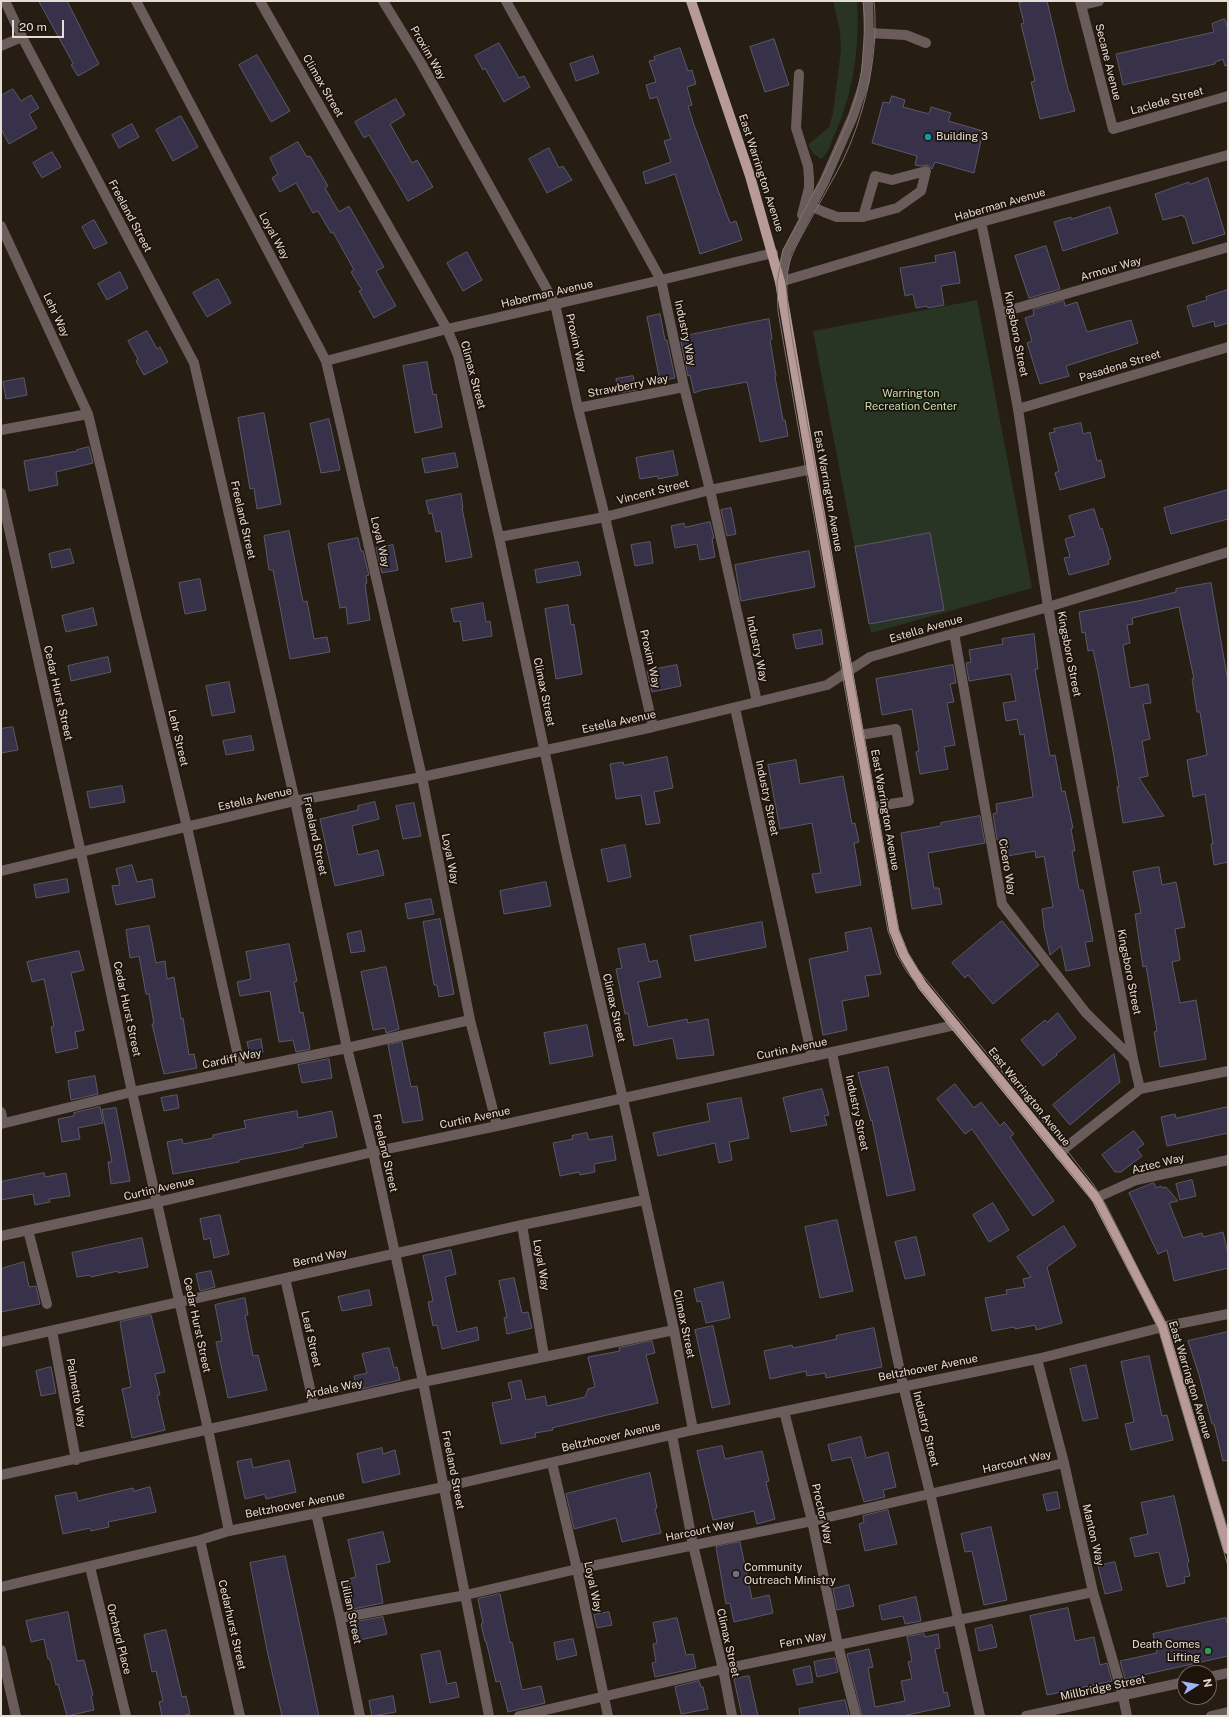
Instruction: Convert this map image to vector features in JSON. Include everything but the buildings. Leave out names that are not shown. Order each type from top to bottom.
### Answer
[{"type":"main road","name":"East Warrington Avenue","points":[[691,1],[750,176],[780,282],[894,930],[904,955],[922,985],[1096,1198],[1163,1327],[1228,1549]]},
{"type":"street","name":"Freeland Street","points":[[5,1],[22,37],[194,363],[295,801],[347,1048],[373,1152],[423,1382],[489,1716]]},
{"type":"street","name":"Loyal Way","points":[[136,1],[326,361],[422,777],[470,1020],[497,1126]]},
{"type":"street","name":"Climax Street","points":[[260,1],[447,329],[458,356],[499,537],[544,750],[674,1330],[693,1430]]},
{"type":"street","name":"Proxim Way","points":[[383,1],[421,63],[555,304],[653,727]]},
{"type":"street","name":"Industry Way","points":[[506,1],[661,280],[684,387],[710,490],[757,702]]},
{"type":"street","points":[[780,282],[787,252],[824,182],[856,109],[865,80],[869,33],[868,1]]},
{"type":"street","points":[[1081,3],[1099,1]]},
{"type":"street","name":"Secane Avenue","points":[[1081,3],[1113,129]]},
{"type":"street","points":[[869,33],[906,35],[926,42]]},
{"type":"street","points":[[1,46],[22,37]]},
{"type":"street","points":[[799,74],[796,128],[808,166],[809,188],[799,229]]},
{"type":"street","name":"Laclede Street","points":[[1113,129],[1228,96]]},
{"type":"street","name":"Haberman Avenue","points":[[780,282],[981,222],[1228,155]]},
{"type":"street","points":[[811,206],[837,217],[864,217],[897,208],[921,191],[926,171],[892,180],[875,176],[864,217]]},
{"type":"street","name":"Kingsboro Street","points":[[981,222],[1018,409],[1048,608],[1133,1059],[1140,1089]]},
{"type":"street","name":"Lehr Way","points":[[1,226],[88,414]]},
{"type":"street","name":"Armour Way","points":[[1000,313],[1228,247]]},
{"type":"street","name":"Haberman Avenue","points":[[326,361],[447,329],[773,253]]},
{"type":"street","name":"Pasadena Street","points":[[1018,409],[1228,347]]},
{"type":"street","name":"Strawberry Way","points":[[578,408],[684,387]]},
{"type":"street","points":[[1,430],[88,414]]},
{"type":"street","name":"Lehr Street","points":[[88,414],[187,828],[241,1069]]},
{"type":"street","name":"Vincent Street","points":[[499,537],[605,517],[710,490],[812,469]]},
{"type":"street","name":"Cedar Hurst Street","points":[[1,493],[81,853],[132,1092],[208,1429],[229,1531]]},
{"type":"street","name":"Estella Avenue","points":[[1,871],[187,828],[295,801],[422,777],[653,727],[828,685],[870,657],[1048,608],[1228,552]]},
{"type":"street","name":"Cicero Way","points":[[954,634],[1002,904],[1086,1012],[1133,1059]]},
{"type":"street","name":"Industry Street","points":[[735,708],[812,1057]]},
{"type":"street","points":[[860,735],[896,729],[909,801],[872,807]]},
{"type":"street","name":"Cardiff Way","points":[[2,1124],[132,1092],[347,1048],[470,1020]]},
{"type":"street","name":"Curtin Avenue","points":[[1,1236],[158,1202],[373,1152],[623,1099],[955,1025]]},
{"type":"street","name":"Industry Street","points":[[832,1053],[903,1385],[930,1493],[980,1716]]},
{"type":"street","points":[[1060,1155],[1065,1148],[1140,1089],[1228,1072]]},
{"type":"street","points":[[1,1112],[2,1124]]},
{"type":"street","name":"Aztec Way","points":[[1096,1198],[1136,1180],[1228,1160]]},
{"type":"street","name":"Bernd Way","points":[[1,1342],[285,1278],[644,1200]]},
{"type":"street","name":"Loyal Way","points":[[522,1226],[544,1356]]},
{"type":"street","points":[[28,1230],[47,1304]]},
{"type":"street","name":"Leaf Street","points":[[285,1278],[314,1406]]},
{"type":"street","name":"Beltzhoover Avenue","points":[[1,1587],[200,1540],[229,1531],[444,1487],[693,1430],[903,1385],[1037,1359],[1163,1327],[1228,1314]]},
{"type":"street","name":"Ardale Way","points":[[1,1475],[76,1460],[208,1429],[423,1382],[674,1330]]},
{"type":"street","name":"Palmetto Way","points":[[52,1331],[76,1460]]},
{"type":"street","name":"Manton Way","points":[[1037,1359],[1064,1463],[1093,1592],[1123,1696],[1127,1716]]},
{"type":"street","name":"Proctor Way","points":[[784,1411],[812,1521],[838,1645],[856,1716]]},
{"type":"street","name":"Climax Street","points":[[672,1435],[692,1545],[723,1669],[732,1716]]},
{"type":"street","name":"Loyal Way","points":[[552,1462],[608,1716]]},
{"type":"street","name":"Harcourt Way","points":[[340,1618],[466,1595],[692,1545],[812,1521],[1064,1463]]},
{"type":"street","name":"Lillian Street","points":[[316,1513],[340,1618],[360,1716]]},
{"type":"street","name":"Cedarhurst Street","points":[[200,1540],[240,1716]]},
{"type":"street","name":"Orchard Place","points":[[90,1567],[126,1716]]},
{"type":"street","name":"Fern Way","points":[[518,1716],[603,1695],[723,1669],[1093,1592]]},
{"type":"street","points":[[1,1650],[16,1716]]},
{"type":"street","points":[[1217,1675],[1228,1673]]},
{"type":"street","name":"Millbridge Street","points":[[1026,1716],[1177,1684]]},
{"type":"street","points":[[1211,1716],[1228,1712]]},
{"type":"green space","points":[[833,1],[857,1],[858,18],[856,53],[854,71],[846,105],[828,150],[821,159],[814,154],[808,145],[829,127],[833,113],[841,50],[840,31]]},
{"type":"green space","name":"Warrington Recreation Center","points":[[977,300],[1032,588],[871,633],[813,331]]},
{"type":"tram line","points":[[863,1],[865,23],[862,69],[856,97],[845,128],[825,172],[783,250],[777,283],[778,311],[888,931],[897,955],[907,972],[1079,1183],[1096,1206],[1158,1328],[1228,1566]]},
{"type":"tram line","points":[[874,1],[874,46],[867,93],[860,116],[843,159],[793,254],[787,277],[787,291],[799,377],[899,931],[908,953],[919,971],[1065,1148],[1093,1184],[1106,1205],[1167,1326],[1228,1531]]},
{"type":"place","name":"Building 3","points":[[928,137]]},
{"type":"place","name":"Community Outreach Ministry","points":[[736,1574]]},
{"type":"place","name":"Death Comes Lifting","points":[[1208,1651]]}]
